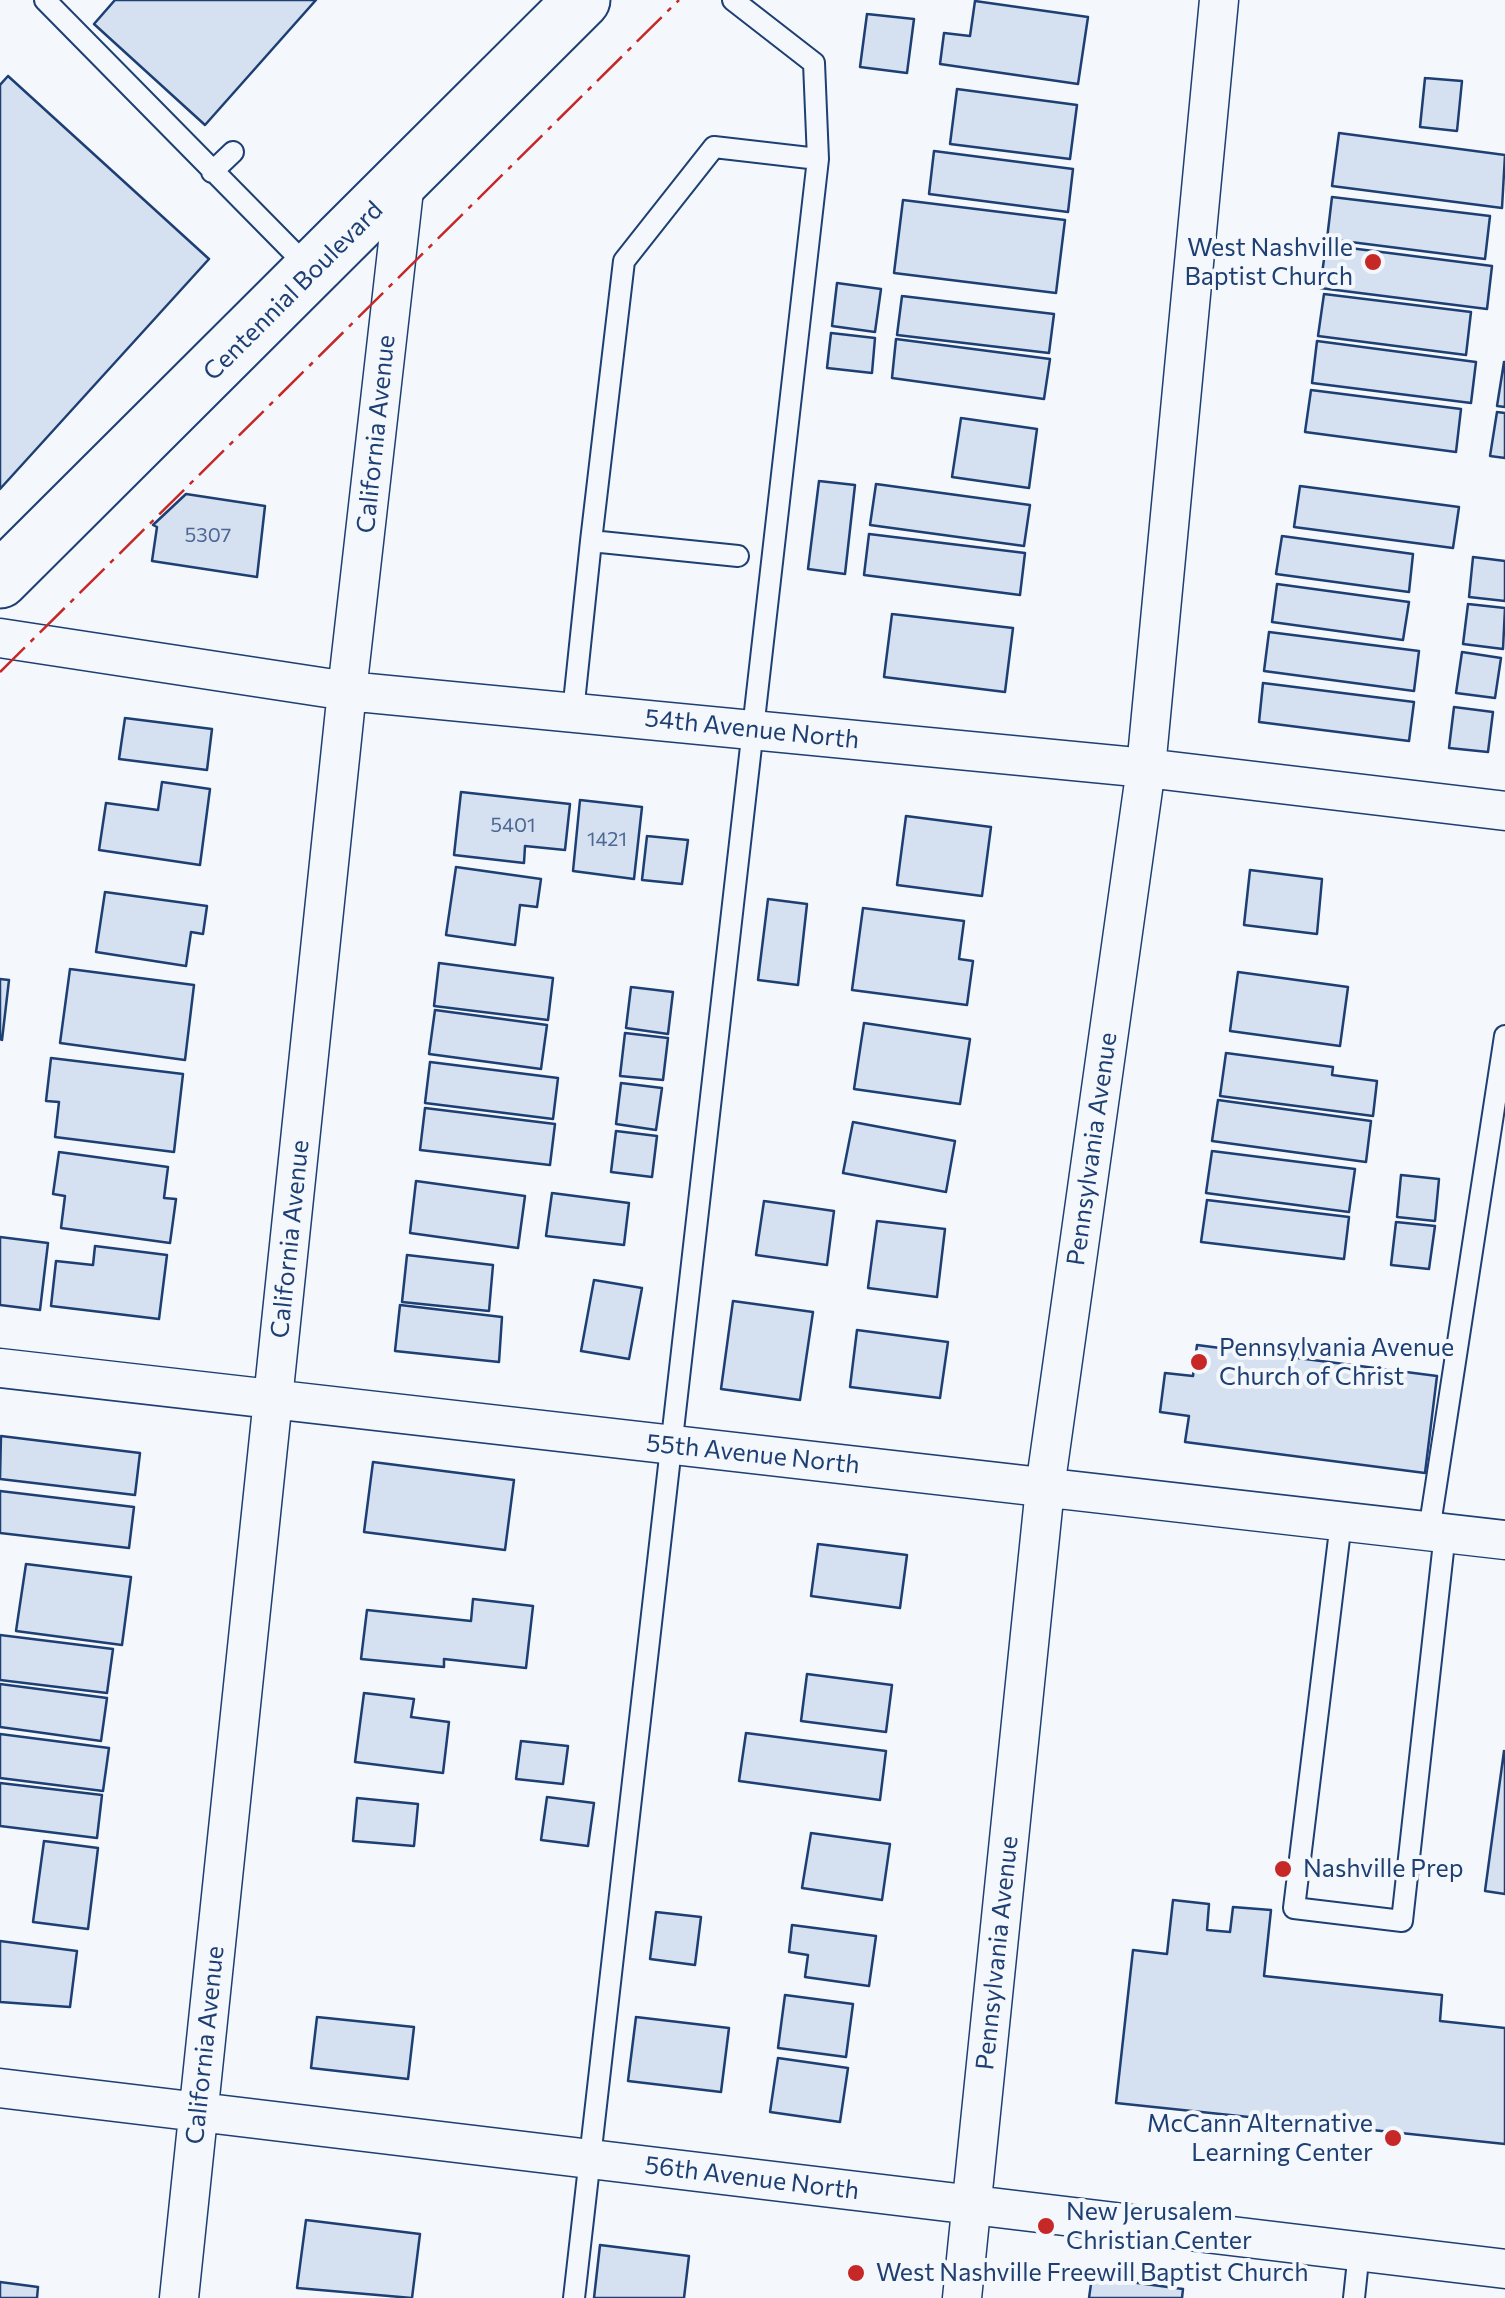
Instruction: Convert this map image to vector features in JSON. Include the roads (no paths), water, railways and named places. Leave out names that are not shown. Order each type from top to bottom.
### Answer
[{"type":"main road","name":"Centennial Boulevard","points":[[0,580],[405,181],[582,0]]},
{"type":"street","name":"Pennsylvania Avenue","points":[[962,2298],[1045,1488],[1146,768],[1219,0]]},
{"type":"street","name":"California Avenue","points":[[179,2298],[347,691],[405,181]]},
{"type":"street","name":"54th Avenue North","points":[[0,638],[347,691],[1146,768],[1505,811]]},
{"type":"street","name":"55th Avenue North","points":[[0,1368],[1505,1540]]},
{"type":"street","name":"56th Avenue North","points":[[0,2088],[1505,2269]]},
{"type":"lane","points":[[45,0],[312,272]]},
{"type":"lane","points":[[574,2298],[818,159],[814,62],[733,0]]},
{"type":"lane","points":[[573,712],[624,261],[714,148],[818,159]]},
{"type":"lane","points":[[212,172],[234,152]]},
{"type":"lane","points":[[590,541],[738,556]]},
{"type":"lane","points":[[1342,1522],[1294,1908],[1402,1921],[1437,1532],[1505,1036]]},
{"type":"lane","points":[[1354,2298],[1359,2251]]},
{"type":"place","name":"West Nashville Baptist Church","points":[[1373,262]]},
{"type":"place","name":"Pennsylvania Avenue Church of Christ","points":[[1199,1362]]},
{"type":"place","name":"Nashville Prep","points":[[1283,1869]]},
{"type":"place","name":"McCann Alternative Learning Center","points":[[1393,2138]]},
{"type":"place","name":"New Jerusalem Christian Center","points":[[1046,2226]]},
{"type":"place","name":"West Nashville Freewill Baptist Church","points":[[856,2273]]}]
